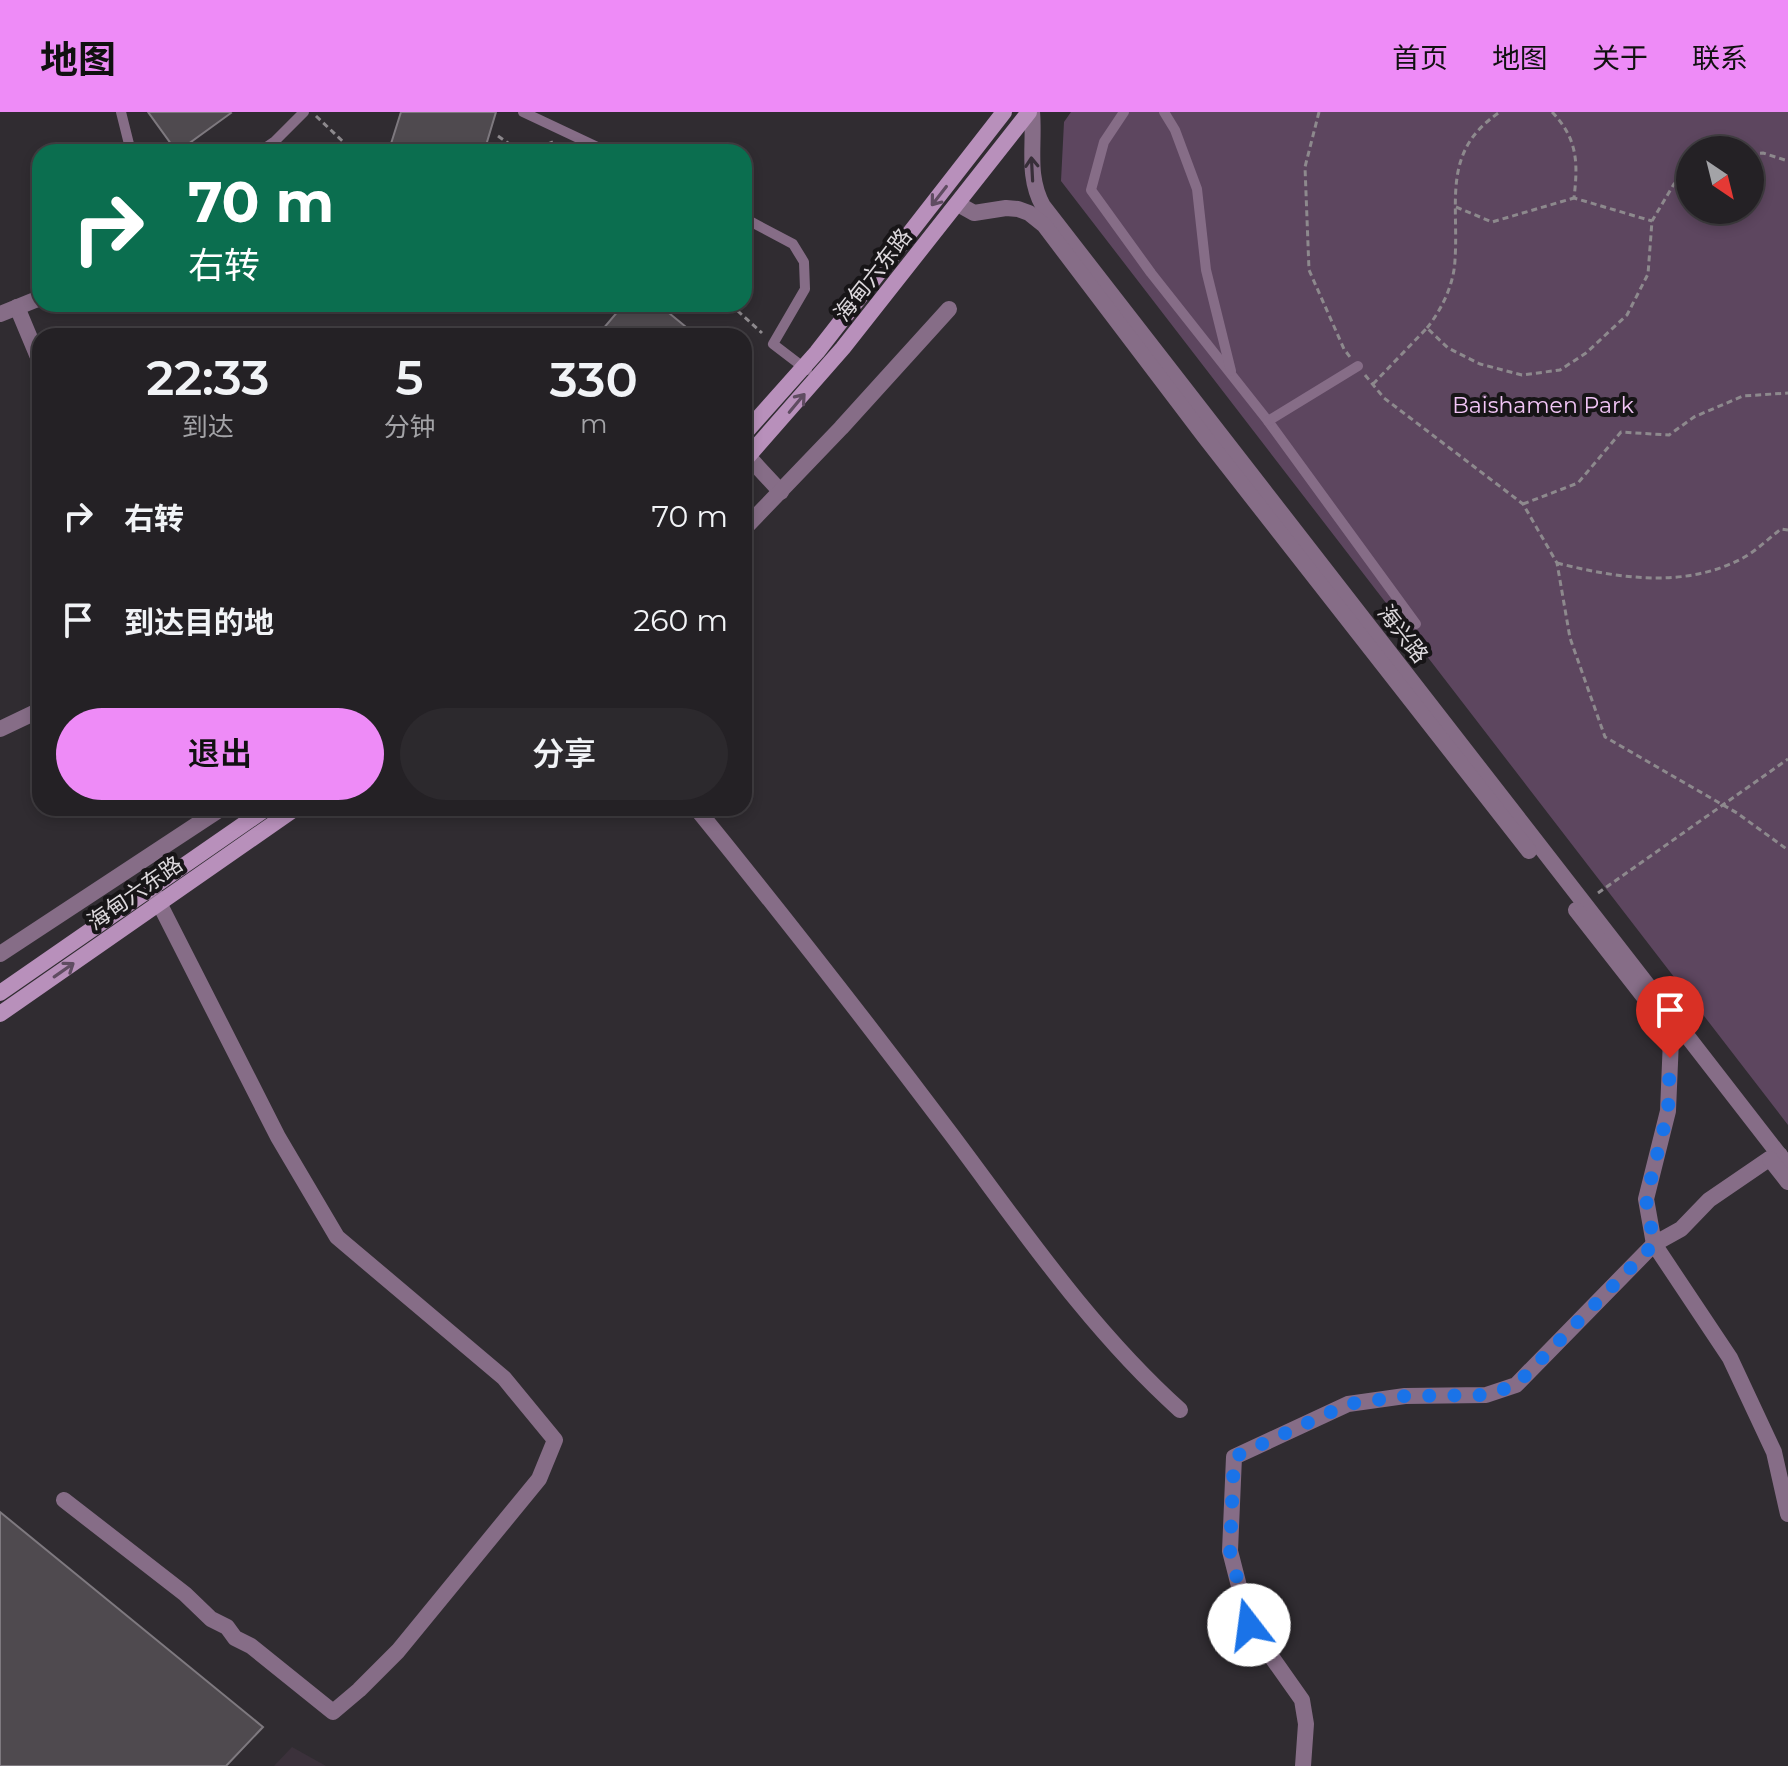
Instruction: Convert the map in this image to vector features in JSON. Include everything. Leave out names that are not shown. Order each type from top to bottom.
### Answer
[{"type":"main road","name":"海甸六东路","points":[[752,425],[803,369],[1004,112]]},
{"type":"main road","name":"海甸六东路","points":[[752,449],[819,377],[1030,112]]},
{"type":"main road","name":"海甸六东路","points":[[0,1014],[257,816]]},
{"type":"main road","name":"海甸六东路","points":[[0,993],[283,816]]},
{"type":"street","name":"海兴路","points":[[1030,112],[1034,138],[1031,173],[1043,206],[1584,903],[1671,1023]]},
{"type":"street","name":"海兴路","points":[[958,204],[974,213],[1018,209],[1044,225],[1204,436],[1779,1160],[1788,1182]]},
{"type":"street","points":[[0,314],[32,301]]},
{"type":"street","points":[[17,307],[32,343]]},
{"type":"street","points":[[752,521],[949,309]]},
{"type":"street","points":[[752,463],[781,492]]},
{"type":"street","points":[[0,729],[32,714]]},
{"type":"street","points":[[0,954],[210,816]]},
{"type":"street","points":[[702,816],[816,956],[1089,1318],[1146,1380],[1180,1410]]},
{"type":"street","points":[[64,1500],[185,1594],[211,1619],[227,1627],[235,1638],[251,1646],[333,1712],[398,1651],[509,1516],[539,1479],[555,1440],[504,1378],[337,1237],[278,1137],[155,895]]},
{"type":"street","points":[[1671,1023],[1668,1111],[1646,1199],[1654,1244],[1730,1358],[1774,1452],[1788,1514]]},
{"type":"street","points":[[1303,1766],[1306,1724],[1302,1700],[1249,1625],[1230,1551],[1234,1457],[1348,1404],[1405,1396],[1486,1395],[1516,1385],[1654,1244],[1681,1229],[1709,1200],[1779,1160]]},
{"type":"lane","points":[[121,112],[129,144]]},
{"type":"lane","points":[[271,144],[304,112]]},
{"type":"lane","points":[[523,112],[591,144]]},
{"type":"lane","points":[[1124,112],[1104,142],[1091,190],[1151,273],[1268,421],[1416,624]]},
{"type":"lane","points":[[1164,112],[1175,130],[1197,189],[1206,270],[1232,376]]},
{"type":"lane","points":[[752,222],[793,244],[804,262],[805,289],[773,344],[803,369],[819,377]]},
{"type":"lane","points":[[1268,421],[1358,366]]},
{"type":"path","points":[[311,112],[345,144]]},
{"type":"path","points":[[1319,112],[1305,167],[1309,270],[1344,349],[1384,398],[1523,504],[1557,563],[1570,638],[1605,737],[1723,805],[1788,850]]},
{"type":"path","points":[[1373,384],[1442,309],[1455,263],[1454,207],[1459,157],[1487,121],[1500,112]]},
{"type":"path","points":[[1552,112],[1569,132],[1574,150],[1577,170],[1574,198]]},
{"type":"path","points":[[549,144],[571,135]]},
{"type":"path","points":[[498,136],[510,144]]},
{"type":"path","points":[[1764,153],[1788,161]]},
{"type":"path","points":[[1427,328],[1448,348],[1480,364],[1522,375],[1560,370],[1586,353],[1627,315],[1648,274],[1652,221],[1676,182]]},
{"type":"path","points":[[1454,207],[1492,222],[1574,198],[1652,221]]},
{"type":"path","points":[[739,312],[773,344]]},
{"type":"path","points":[[1523,504],[1578,483],[1621,432],[1669,435],[1694,417],[1743,396],[1788,393]]},
{"type":"path","points":[[1557,563],[1609,576],[1668,578],[1700,574],[1742,559],[1788,527]]},
{"type":"path","points":[[1584,903],[1788,759]]},
{"type":"shaded area","points":[[292,1747],[326,1766],[274,1766]]},
{"type":"green space","name":"Baishamen Park","points":[[1071,112],[1788,112],[1788,1125],[1061,181],[1064,122]]},
{"type":"building","points":[[148,112],[231,113],[188,144],[171,144]]},
{"type":"building","points":[[401,112],[496,112],[486,144],[391,144]]},
{"type":"building","points":[[617,312],[668,312],[687,328],[604,328]]},
{"type":"building","points":[[0,1512],[263,1727],[226,1766],[0,1766]]},
{"type":"route","points":[[1249,1625],[1230,1551],[1234,1457],[1348,1404],[1405,1396],[1486,1395],[1516,1385],[1654,1244],[1646,1199],[1668,1111],[1670,1058]]}]
